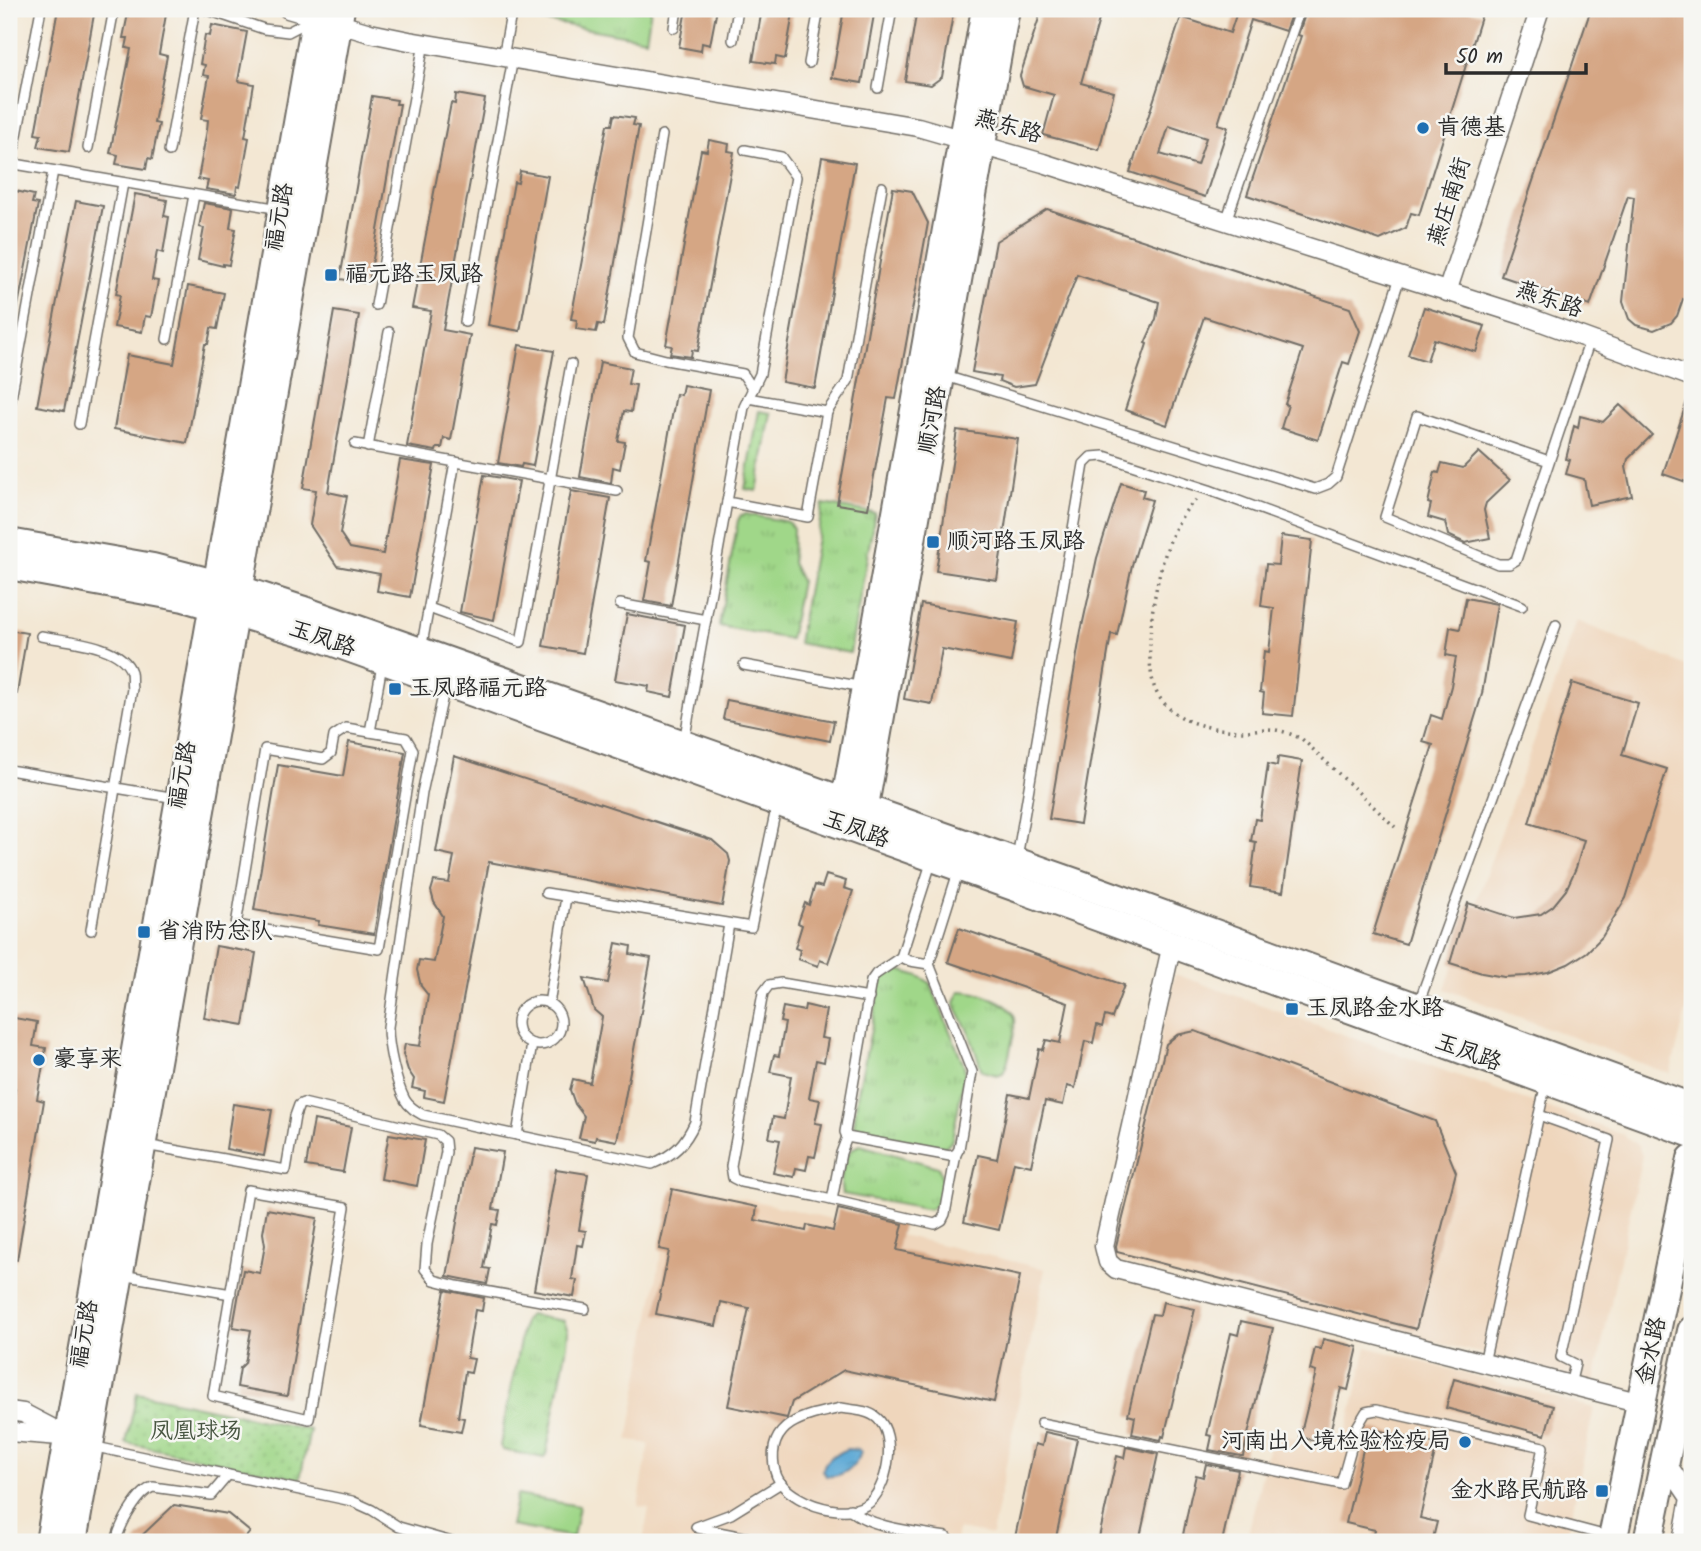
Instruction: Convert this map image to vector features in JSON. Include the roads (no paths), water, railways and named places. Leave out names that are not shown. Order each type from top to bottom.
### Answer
[{"type":"main road","name":"金水路","points":[[1612,1540],[1692,1159]]},
{"type":"main road","name":"金水路","points":[[1648,1542],[1692,1331]]},
{"type":"street","name":"燕东路","points":[[288,9],[328,15],[424,43],[918,127],[1447,292],[1692,377]]},
{"type":"street","name":"顺河路","points":[[853,816],[941,374],[985,9]]},
{"type":"street","name":"顺河路","points":[[853,816],[865,687],[971,142],[1006,9]]},
{"type":"street","name":"燕庄南街","points":[[1447,292],[1539,12]]},
{"type":"street","name":"福元路","points":[[49,1542],[78,1441],[119,1275],[142,1145],[226,597],[282,209],[328,15]]},
{"type":"street","name":"福元路","points":[[73,1542],[78,1441],[179,798],[226,597],[328,15]]},
{"type":"street","name":"玉凤路","points":[[9,542],[153,567],[307,634],[778,802],[853,816],[1017,861],[1692,1107]]},
{"type":"street","name":"玉凤路","points":[[9,566],[147,590],[226,597],[421,651],[684,744],[853,816],[933,858],[1692,1134]]},
{"type":"street","points":[[1172,944],[1104,1246],[1108,1262],[1116,1269],[1641,1403]]},
{"type":"street","points":[[9,1410],[23,1413],[78,1441]]},
{"type":"street","points":[[9,1432],[78,1441]]},
{"type":"street","points":[[1665,1461],[1691,1498],[1682,1542]]},
{"type":"lane","points":[[15,146],[41,9]]},
{"type":"lane","points":[[88,148],[114,9]]},
{"type":"lane","points":[[169,151],[195,9]]},
{"type":"lane","points":[[205,9],[264,29],[288,32],[328,15]]},
{"type":"lane","points":[[465,322],[508,57],[512,9]]},
{"type":"lane","points":[[674,28],[677,9]]},
{"type":"lane","points":[[733,40],[738,9]]},
{"type":"lane","points":[[809,63],[819,9]]},
{"type":"lane","points":[[878,88],[892,9]]},
{"type":"lane","points":[[1226,221],[1300,9]]},
{"type":"lane","points":[[1516,9],[1539,12]]},
{"type":"lane","points":[[376,305],[424,43]]},
{"type":"lane","points":[[662,135],[628,338],[635,352],[743,374],[751,393]]},
{"type":"lane","points":[[684,744],[744,407],[760,374],[796,177],[781,157],[745,150]]},
{"type":"lane","points":[[9,163],[282,209]]},
{"type":"lane","points":[[9,409],[53,171]]},
{"type":"lane","points":[[79,424],[124,183]]},
{"type":"lane","points":[[727,502],[808,517],[827,412],[848,381],[883,187]]},
{"type":"lane","points":[[167,340],[194,195]]},
{"type":"lane","points":[[941,374],[1315,489],[1328,484],[1336,477],[1400,277]]},
{"type":"lane","points":[[368,447],[389,332]]},
{"type":"lane","points":[[1549,461],[1418,416],[1385,517],[1498,564],[1509,564],[1516,560],[1590,340]]},
{"type":"lane","points":[[429,608],[521,642],[571,364]]},
{"type":"lane","points":[[751,393],[827,412]]},
{"type":"lane","points":[[355,444],[617,491]]},
{"type":"lane","points":[[1017,861],[1084,464],[1091,457],[1104,456],[1209,490],[1522,606]]},
{"type":"lane","points":[[421,651],[455,462]]},
{"type":"lane","points":[[620,604],[706,620]]},
{"type":"lane","points":[[1417,1007],[1556,625]]},
{"type":"lane","points":[[41,636],[107,649],[126,663],[131,673],[132,689],[91,930]]},
{"type":"lane","points":[[370,732],[382,660]]},
{"type":"lane","points":[[744,665],[865,687]]},
{"type":"lane","points":[[445,683],[422,793],[388,1027],[388,1047],[405,1099],[412,1108],[423,1115],[652,1164],[674,1153],[689,1135],[695,1122],[729,924]]},
{"type":"lane","points":[[346,728],[370,732],[406,738],[413,750],[379,949],[236,925],[265,749],[323,759],[331,754],[334,736],[346,728]]},
{"type":"lane","points":[[9,770],[179,798]]},
{"type":"lane","points":[[546,893],[751,928],[778,802]]},
{"type":"lane","points":[[832,1200],[841,1153],[847,1137],[845,1132],[871,981],[876,974],[901,957],[933,858]]},
{"type":"lane","points":[[869,998],[781,983],[769,985],[763,993],[730,1166],[733,1178],[741,1182],[935,1224],[942,1220],[945,1214],[972,1072],[929,964],[960,867]]},
{"type":"lane","points":[[549,1004],[566,897]]},
{"type":"lane","points":[[901,957],[929,964]]},
{"type":"lane","points":[[530,1002],[549,1004],[560,1018],[559,1032],[550,1042],[533,1044],[522,1037],[518,1030],[518,1014],[530,1002]]},
{"type":"lane","points":[[517,1135],[533,1044]]},
{"type":"lane","points":[[1484,1363],[1546,1081]]},
{"type":"lane","points":[[142,1145],[286,1170],[295,1116],[299,1105],[303,1104],[438,1135],[444,1141],[446,1152],[427,1244],[425,1269],[434,1280],[585,1309]]},
{"type":"lane","points":[[1539,1115],[1609,1140],[1561,1357],[1574,1364],[1570,1385]]},
{"type":"lane","points":[[847,1137],[950,1156],[956,1154]]},
{"type":"lane","points":[[248,1190],[345,1207],[309,1419],[213,1396],[230,1294],[248,1190]]},
{"type":"lane","points":[[119,1275],[230,1294]]},
{"type":"lane","points":[[841,1409],[875,1415],[883,1424],[889,1443],[883,1481],[865,1506],[850,1509],[831,1509],[809,1504],[789,1492],[776,1478],[772,1452],[775,1439],[789,1425],[813,1413],[841,1409]]},
{"type":"lane","points":[[1041,1423],[1341,1484],[1357,1427],[1366,1412],[1376,1410],[1543,1447],[1528,1515],[1612,1540]]},
{"type":"lane","points":[[78,1441],[352,1501],[399,1527],[452,1542]]},
{"type":"lane","points":[[116,1542],[119,1529],[145,1489],[153,1487],[211,1495],[228,1475]]},
{"type":"lane","points":[[769,1542],[696,1527],[731,1514],[781,1483]]},
{"type":"lane","points":[[850,1509],[858,1517],[872,1522],[946,1537],[950,1542]]},
{"type":"water","points":[[847,1449],[861,1452],[856,1462],[843,1473],[826,1476],[823,1470],[826,1462]]},
{"type":"place","name":"肯德基","points":[[1423,128]]},
{"type":"place","name":"福元路玉凤路","points":[[331,275]]},
{"type":"place","name":"顺河路玉凤路","points":[[933,542]]},
{"type":"place","name":"玉凤路福元路","points":[[395,689]]},
{"type":"place","name":"省消防总队","points":[[144,932]]},
{"type":"place","name":"玉凤路金水路","points":[[1292,1009]]},
{"type":"place","name":"豪享来","points":[[39,1060]]},
{"type":"place","name":"河南出入境检验检疫局","points":[[1465,1442]]},
{"type":"place","name":"金水路民航路","points":[[1602,1491]]},
{"type":"park label","name":"凤凰球场","points":[[196,1432]]}]
